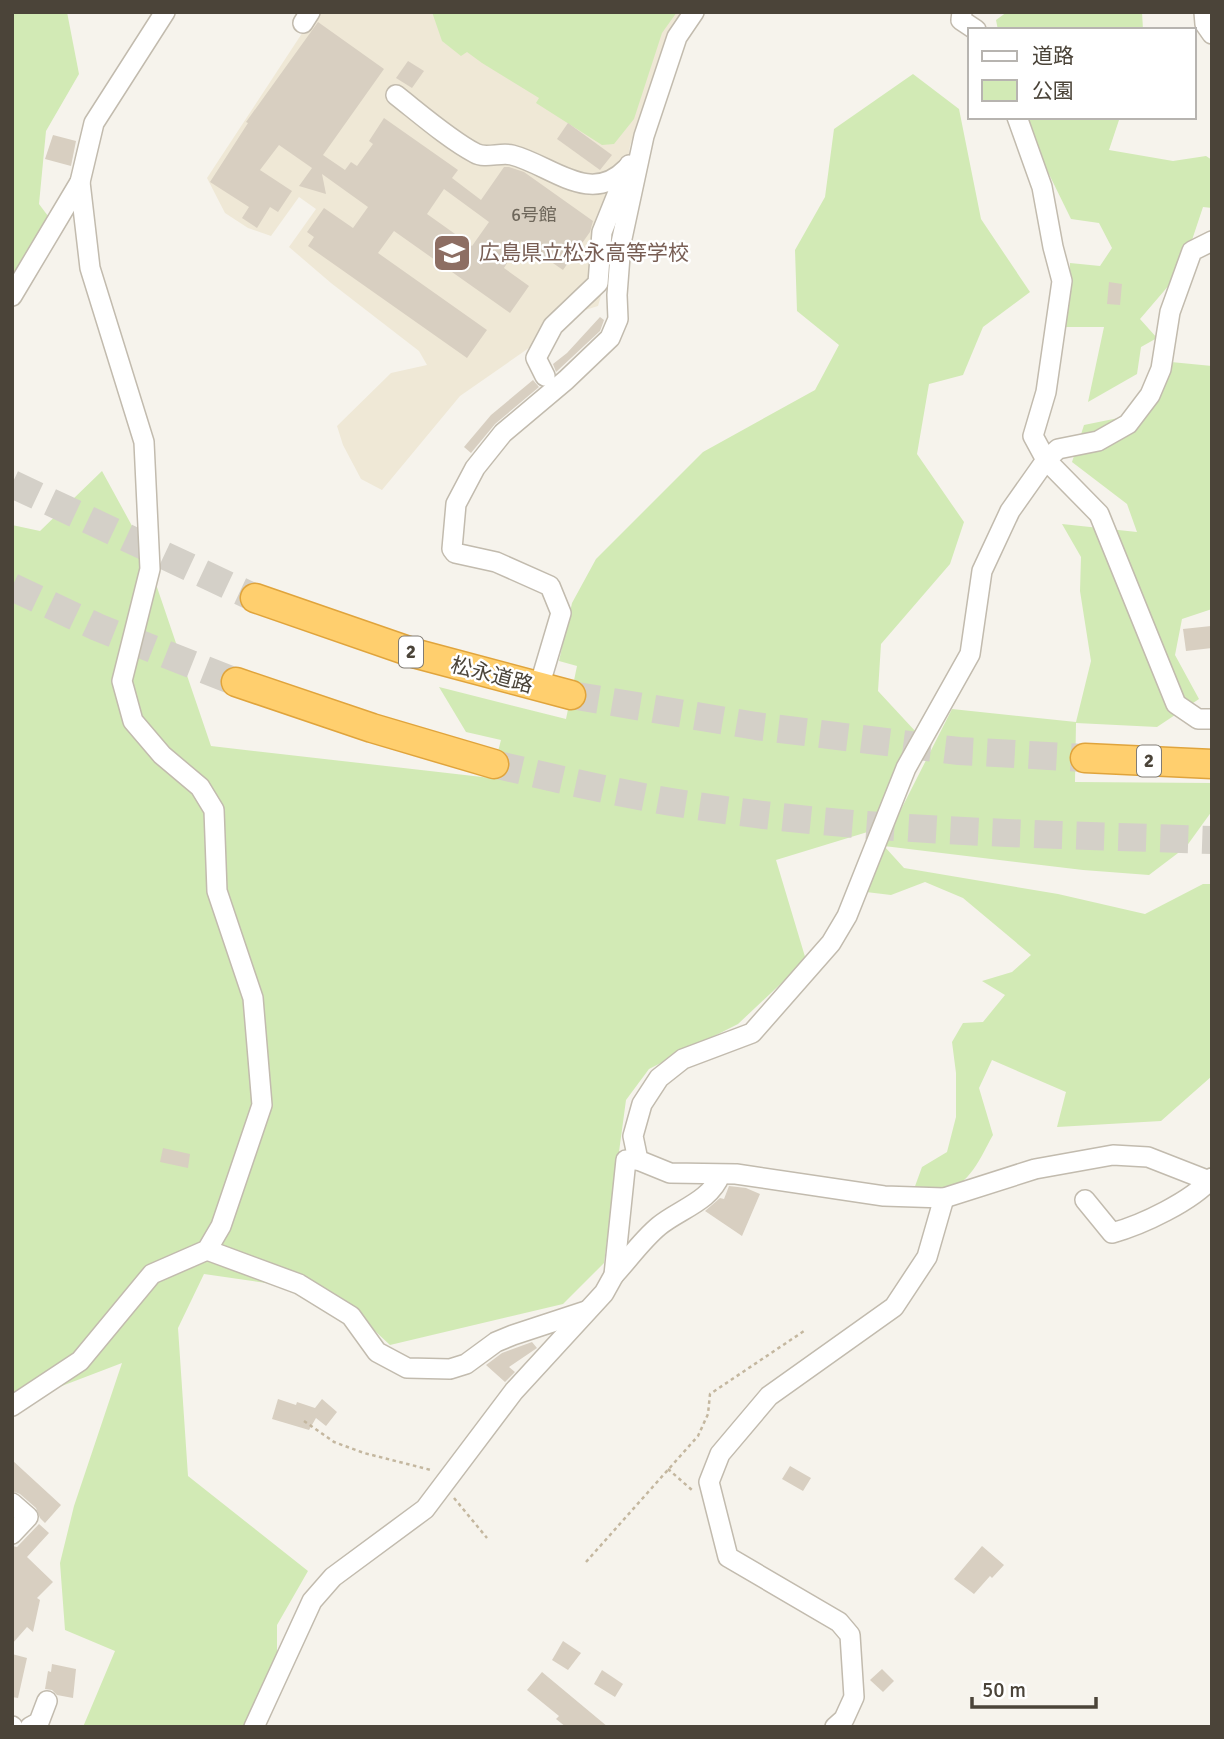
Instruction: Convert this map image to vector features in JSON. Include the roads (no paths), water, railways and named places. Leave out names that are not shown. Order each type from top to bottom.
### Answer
[{"type":"highway","name":"松永道路","points":[[255,598],[416,654],[571,695]]},
{"type":"highway","points":[[236,682],[372,728],[495,764]]},
{"type":"highway","name":"2","points":[[1086,758],[1212,764]]},
{"type":"street","points":[[12,296],[80,182],[94,123],[165,12]]},
{"type":"street","points":[[538,687],[561,613],[550,586],[496,562],[455,553],[452,549],[456,504],[475,468],[503,433],[566,380],[610,338],[618,319],[621,243],[644,136],[677,37],[694,12]]},
{"type":"street","points":[[962,12],[961,20],[973,28]]},
{"type":"street","points":[[1203,12],[1205,24],[1212,34]]},
{"type":"street","points":[[396,95],[477,155],[511,154],[573,181],[594,185],[608,183],[627,169]]},
{"type":"street","points":[[1018,119],[1042,187],[1062,281],[1046,392],[1033,436],[1046,460],[1099,514],[1176,704],[1198,719],[1212,719]]},
{"type":"street","points":[[545,376],[536,358],[553,326],[598,283],[602,233],[627,169],[644,136]]},
{"type":"street","points":[[12,1406],[80,1361],[152,1274],[208,1250],[221,1226],[262,1105],[253,998],[217,891],[214,810],[200,788],[162,755],[133,720],[122,681],[150,569],[145,442],[90,268],[80,182]]},
{"type":"street","points":[[638,1160],[633,1136],[642,1104],[659,1078],[683,1059],[752,1033],[831,943],[847,916],[906,768],[970,654],[982,571],[1010,511],[1046,460],[1058,449],[1098,441],[1128,424],[1150,395],[1161,369],[1170,312],[1192,251],[1212,242]]},
{"type":"street","points":[[614,1275],[626,1160],[638,1160],[670,1173],[736,1174],[884,1196],[944,1198],[1035,1169],[1113,1155],[1148,1157],[1211,1181],[1203,1189],[1133,1228],[1112,1233],[1085,1200]]},
{"type":"street","points":[[254,1727],[312,1601],[333,1577],[425,1508],[514,1391],[604,1293],[614,1275],[658,1227],[696,1203],[717,1184],[720,1175]]},
{"type":"street","points":[[835,1727],[844,1719],[853,1697],[850,1635],[839,1622],[728,1557],[709,1482],[720,1454],[769,1396],[894,1307],[927,1257],[944,1198]]},
{"type":"street","points":[[208,1250],[299,1284],[351,1316],[377,1352],[407,1368],[450,1370],[466,1364],[496,1342],[587,1311]]},
{"type":"street","points":[[12,1503],[28,1517],[12,1534]]},
{"type":"street","points":[[30,1727],[39,1722],[47,1701]]},
{"type":"tunnel","points":[[12,484],[255,598]]},
{"type":"tunnel","points":[[12,587],[97,627],[236,682]]},
{"type":"tunnel","points":[[571,695],[756,726],[959,751],[1085,758]]},
{"type":"tunnel","points":[[494,764],[646,797],[761,815],[889,827],[1212,840]]},
{"type":"place","name":"広島県立松永高等学校","points":[[452,253]]}]
